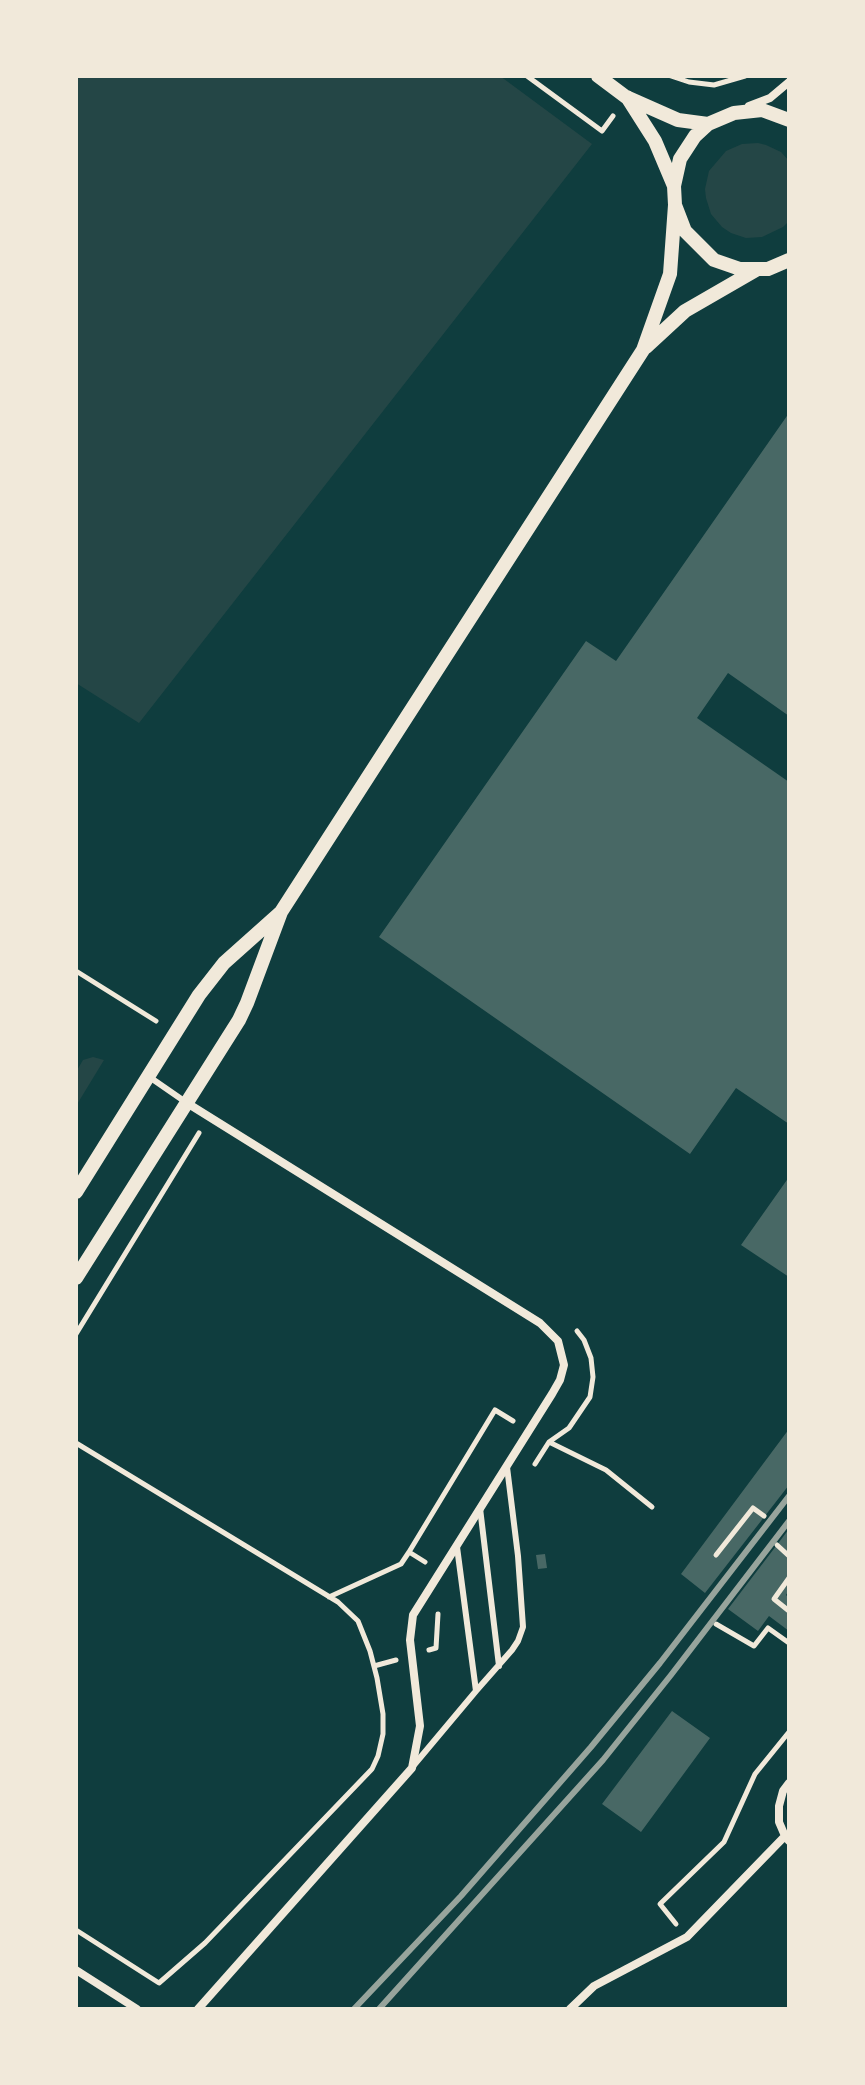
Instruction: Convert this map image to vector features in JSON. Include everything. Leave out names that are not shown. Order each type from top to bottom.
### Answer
[{"type":"street","points":[[598,76],[626,97],[678,120],[708,124]]},
{"type":"street","points":[[76,1278],[243,1012],[281,912],[643,350],[670,274],[674,186],[680,159],[695,136],[708,124],[770,98],[789,82]]},
{"type":"street","points":[[626,97],[655,141],[674,186]]},
{"type":"street","points":[[734,113],[762,110],[789,120]]},
{"type":"street","points":[[675,205],[685,231],[714,260],[740,269],[789,272]]},
{"type":"street","points":[[643,350],[685,311],[762,269],[789,260]]},
{"type":"street","points":[[76,1192],[199,995],[224,963],[281,912]]},
{"type":"street","points":[[187,1103],[540,1323],[553,1335],[561,1349],[563,1372],[413,1615],[410,1640],[420,1726],[412,1768],[198,2009]]},
{"type":"street","points":[[570,2009],[594,1986],[687,1937],[787,1838],[779,1822],[779,1806],[789,1783]]},
{"type":"street","points":[[76,1970],[137,2009]]},
{"type":"lane","points":[[148,1076],[187,1103]]},
{"type":"lane","points":[[412,1768],[499,1666],[518,1641],[523,1627],[507,1467]]},
{"type":"lane","points":[[480,1508],[499,1666]]},
{"type":"lane","points":[[456,1545],[476,1691]]},
{"type":"path","points":[[527,76],[602,131]]},
{"type":"path","points":[[671,76],[714,85],[745,76]]},
{"type":"path","points":[[76,971],[174,1032]]},
{"type":"path","points":[[76,1334],[200,1132]]},
{"type":"path","points":[[534,1465],[549,1442],[569,1428],[590,1397],[593,1377],[591,1358],[584,1340],[569,1321]]},
{"type":"path","points":[[76,1443],[338,1602],[358,1621],[374,1666],[383,1714],[383,1734],[372,1769],[205,1943],[159,1983],[76,1930]]},
{"type":"path","points":[[606,1470],[652,1507]]},
{"type":"path","points":[[716,1555],[753,1508],[764,1516]]},
{"type":"path","points":[[777,1545],[789,1556]]},
{"type":"path","points":[[329,1597],[401,1564],[409,1552],[440,1572]]},
{"type":"path","points":[[374,1666],[436,1648],[438,1615],[461,1576]]},
{"type":"path","points":[[789,1578],[774,1599],[789,1611]]},
{"type":"path","points":[[716,1624],[754,1646],[768,1628],[789,1643]]},
{"type":"path","points":[[687,1937],[660,1904],[724,1842],[755,1774],[789,1732]]},
{"type":"shaded area","points":[[76,76],[500,76],[592,144],[139,723],[76,683]]},
{"type":"shaded area","points":[[758,143],[781,152],[789,161],[789,221],[762,237],[746,238],[722,227],[711,214],[705,189],[709,171],[726,151],[742,144]]},
{"type":"shaded area","points":[[93,1057],[104,1060],[76,1106],[76,1072],[83,1060]]},
{"type":"building","points":[[789,413],[789,716],[728,673],[697,718],[789,782],[789,1124],[736,1088],[690,1154],[379,937],[586,641],[616,661]]},
{"type":"building","points":[[789,1177],[789,1277],[741,1245]]},
{"type":"building","points":[[789,1429],[789,1485],[705,1593],[681,1574]]},
{"type":"building","points":[[789,1529],[789,1590],[786,1595],[789,1598],[789,1631],[769,1616],[758,1631],[728,1609]]},
{"type":"building","points":[[545,1554],[547,1568],[538,1569],[536,1555]]},
{"type":"building","points":[[672,1711],[710,1738],[641,1832],[602,1804]]},
{"type":"railway","points":[[354,2009],[461,1896],[591,1747],[789,1496]]},
{"type":"railway","points":[[379,2009],[603,1760],[789,1521]]}]
